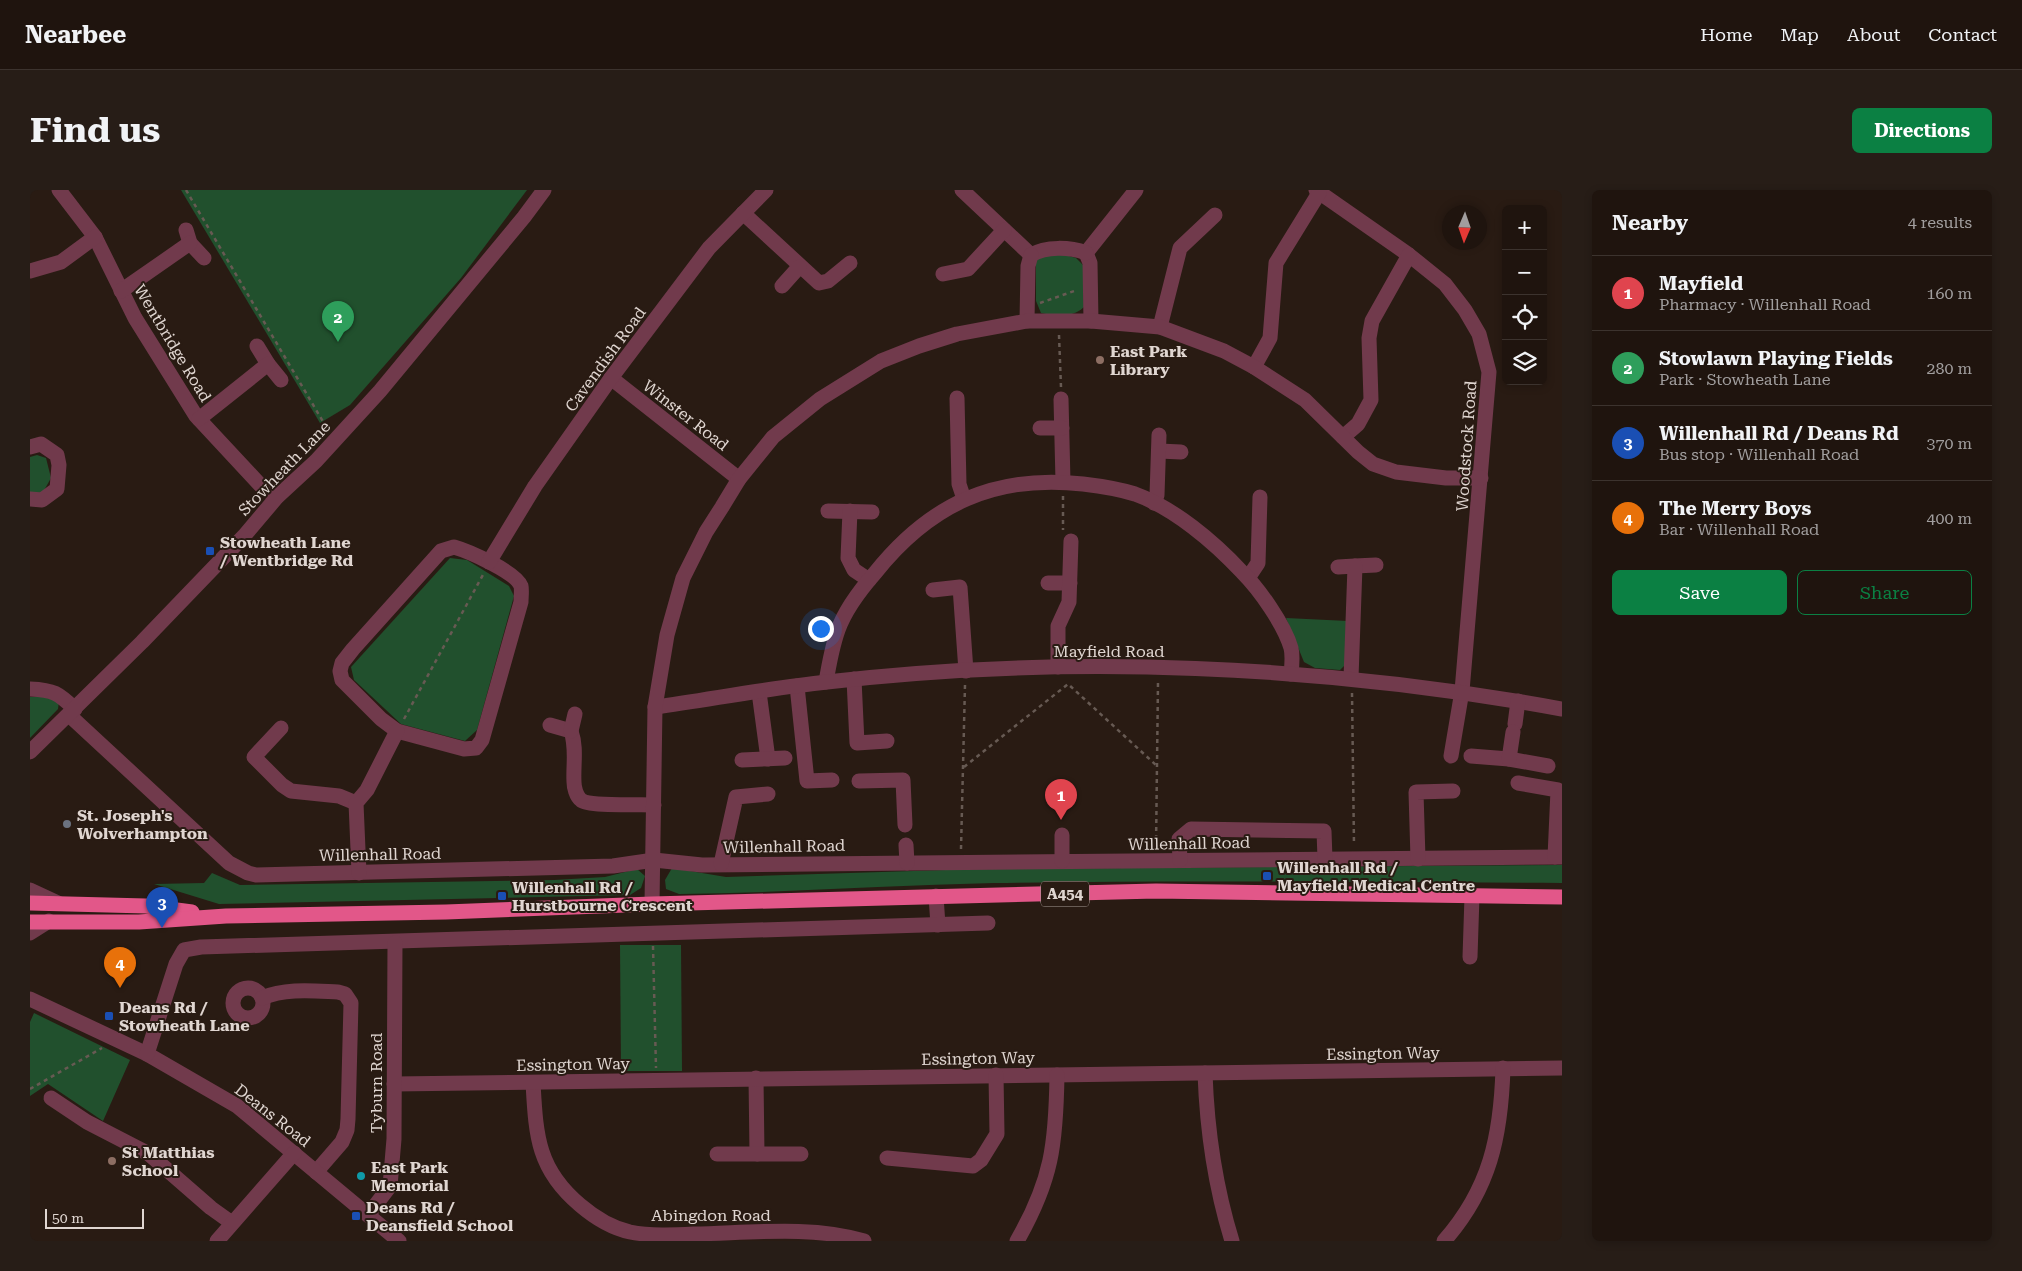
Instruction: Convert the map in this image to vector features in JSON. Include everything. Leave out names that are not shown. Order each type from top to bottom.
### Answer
[{"type":"highway","name":"A454","points":[[30,922],[139,922],[226,916],[446,912],[652,904],[1156,891],[1562,897]]},
{"type":"highway","name":"A454","points":[[30,904],[146,906],[226,916]]},
{"type":"street","name":"Wentbridge Road","points":[[59,190],[95,238],[135,318],[174,384],[199,419],[263,488],[277,497]]},
{"type":"street","name":"Stowheath Lane","points":[[30,752],[142,642],[237,543],[277,497],[335,441],[380,391],[524,218],[544,190]]},
{"type":"street","name":"Cavendish Road","points":[[489,562],[535,486],[611,378],[708,248],[766,190]]},
{"type":"street","points":[[962,190],[1031,255]]},
{"type":"street","points":[[1086,253],[1136,190]]},
{"type":"street","points":[[1254,367],[1270,338],[1276,263],[1317,191]]},
{"type":"street","name":"Woodstock Road","points":[[1317,191],[1409,255],[1445,284],[1480,334],[1489,372],[1462,691],[1451,756]]},
{"type":"street","points":[[743,213],[799,267],[819,283],[828,281],[850,262]]},
{"type":"street","points":[[1160,327],[1180,248],[1215,215]]},
{"type":"street","points":[[943,274],[968,269],[1004,230]]},
{"type":"street","points":[[121,291],[188,237],[204,258]]},
{"type":"street","points":[[30,271],[62,262],[95,238]]},
{"type":"street","points":[[1027,314],[1028,266],[1031,255],[1040,250],[1075,249],[1086,253],[1090,263],[1091,320]]},
{"type":"street","points":[[1343,437],[1358,424],[1371,400],[1369,338],[1372,321],[1409,255]]},
{"type":"street","points":[[782,286],[799,267]]},
{"type":"street","points":[[652,904],[655,707],[667,635],[683,578],[706,532],[739,479],[773,437],[820,399],[881,361],[919,346],[1027,314],[1059,321],[1091,320],[1160,327],[1224,351],[1254,367],[1305,400],[1373,464],[1396,472],[1446,478],[1481,478]]},
{"type":"street","points":[[257,346],[281,380]]},
{"type":"street","points":[[199,419],[268,364]]},
{"type":"street","name":"Winster Road","points":[[611,378],[739,479]]},
{"type":"street","points":[[957,398],[959,484],[964,499]]},
{"type":"street","points":[[1061,399],[1062,482]]},
{"type":"street","points":[[1040,428],[1062,428]]},
{"type":"street","points":[[1154,503],[1157,494],[1159,435]]},
{"type":"street","points":[[30,447],[41,444],[50,449],[57,455],[59,465],[57,489],[42,500],[30,499]]},
{"type":"street","points":[[1159,451],[1181,452]]},
{"type":"street","points":[[826,682],[839,629],[869,580],[887,557],[927,522],[964,499],[988,490],[1019,483],[1062,482],[1100,486],[1134,494],[1154,503],[1177,516],[1232,561],[1256,586],[1276,618],[1288,641],[1292,660],[1291,674]]},
{"type":"street","points":[[1248,578],[1258,563],[1260,498]]},
{"type":"street","points":[[828,511],[872,512]]},
{"type":"street","points":[[850,511],[848,558],[854,570],[869,580]]},
{"type":"street","points":[[1058,667],[1058,626],[1069,602],[1071,541]]},
{"type":"street","points":[[454,547],[489,562],[515,578],[521,586],[521,602],[482,740],[476,748],[464,749],[397,730],[381,719],[342,680],[340,670],[342,663],[441,551],[454,547]]},
{"type":"street","points":[[1351,678],[1356,566]]},
{"type":"street","points":[[1338,567],[1376,566]]},
{"type":"street","points":[[1048,583],[1070,583]]},
{"type":"street","points":[[933,590],[960,588],[966,671]]},
{"type":"street","name":"Mayfield Road","points":[[655,707],[854,679],[1058,667],[1158,668],[1351,678],[1462,691],[1562,709]]},
{"type":"street","points":[[854,679],[857,743],[887,742]]},
{"type":"street","points":[[797,686],[807,780],[832,780]]},
{"type":"street","name":"Willenhall Road","points":[[30,689],[56,692],[72,712],[229,864],[256,875],[613,866],[654,860],[720,864],[1559,857]]},
{"type":"street","points":[[760,692],[768,759]]},
{"type":"street","points":[[1509,759],[1518,701]]},
{"type":"street","points":[[575,714],[571,732],[575,750],[574,782],[576,793],[581,800],[592,804],[654,805]]},
{"type":"street","points":[[550,725],[571,732]]},
{"type":"street","points":[[281,728],[254,757],[282,785],[291,791],[339,796],[356,803]]},
{"type":"street","points":[[359,873],[356,803],[367,790],[397,730]]},
{"type":"street","points":[[1470,756],[1509,759],[1548,766]]},
{"type":"street","points":[[742,760],[784,758]]},
{"type":"street","points":[[860,781],[903,780],[905,825]]},
{"type":"street","points":[[1518,783],[1558,790],[1559,857]]},
{"type":"street","points":[[1418,858],[1416,792],[1453,791]]},
{"type":"street","points":[[720,864],[736,797],[768,794]]},
{"type":"street","points":[[1180,860],[1179,839],[1191,829],[1324,831],[1325,859]]},
{"type":"street","points":[[1062,835],[1062,861]]},
{"type":"street","points":[[906,845],[907,863]]},
{"type":"street","points":[[30,890],[58,903]]},
{"type":"street","points":[[936,896],[938,925]]},
{"type":"street","points":[[1470,957],[1472,896]]},
{"type":"street","points":[[30,933],[49,921]]},
{"type":"street","points":[[147,1054],[176,964],[184,950],[201,947],[395,943],[988,924]]},
{"type":"street","name":"Tyburn Road","points":[[368,1216],[390,1186],[394,1139],[395,943]]},
{"type":"street","points":[[262,998],[272,994],[291,992],[338,992],[345,994],[351,1003],[351,1055],[347,1130],[342,1142],[316,1172]]},
{"type":"street","name":"Deans Road","points":[[30,999],[147,1054],[237,1106],[399,1241]]},
{"type":"street","points":[[1444,1241],[1465,1215],[1487,1171],[1500,1126],[1503,1068]]},
{"type":"street","name":"Essington Way","points":[[394,1084],[1562,1068]]},
{"type":"street","points":[[1205,1073],[1210,1148],[1219,1195],[1232,1241]]},
{"type":"street","points":[[887,1158],[973,1166],[981,1160],[997,1134],[996,1075]]},
{"type":"street","points":[[1017,1241],[1036,1208],[1050,1164],[1056,1126],[1057,1075]]},
{"type":"street","points":[[756,1078],[757,1154]]},
{"type":"street","name":"Abingdon Road","points":[[534,1083],[535,1111],[540,1145],[550,1172],[559,1185],[586,1210],[613,1226],[662,1238],[748,1237],[820,1233],[860,1240]]},
{"type":"street","points":[[51,1098],[87,1122],[149,1154],[211,1208],[232,1223]]},
{"type":"street","points":[[217,1241],[294,1153]]},
{"type":"street","points":[[717,1154],[800,1154]]},
{"type":"path","points":[[186,190],[335,441]]},
{"type":"path","points":[[1027,314],[1090,286]]},
{"type":"path","points":[[1059,321],[1061,399]]},
{"type":"path","points":[[1062,482],[1063,534],[1071,541]]},
{"type":"path","points":[[397,730],[489,562]]},
{"type":"path","points":[[1156,861],[1158,668]]},
{"type":"path","points":[[960,862],[966,671]]},
{"type":"path","points":[[1351,678],[1354,859]]},
{"type":"path","points":[[964,767],[1068,684],[1157,766]]},
{"type":"path","points":[[653,934],[656,1080]]},
{"type":"path","points":[[30,1089],[116,1039]]},
{"type":"green space","points":[[181,190],[527,190],[461,278],[350,405],[320,423]]},
{"type":"green space","points":[[1062,254],[1076,258],[1083,265],[1084,307],[1070,315],[1041,313],[1036,301],[1036,260],[1044,255]]},
{"type":"green space","points":[[37,455],[46,458],[51,478],[42,494],[30,493],[30,457]]},
{"type":"green space","points":[[450,558],[467,560],[509,586],[514,596],[477,730],[465,741],[401,724],[354,680],[351,667]]},
{"type":"green space","points":[[1286,618],[1348,621],[1346,664],[1340,670],[1315,668],[1304,662]]},
{"type":"green space","points":[[30,697],[50,697],[59,701],[58,709],[30,738]]},
{"type":"green space","points":[[1562,865],[1562,883],[1065,882],[679,894],[666,889],[665,880],[672,868],[726,877],[977,869]]},
{"type":"green space","points":[[637,869],[645,876],[641,888],[630,895],[219,904],[154,884],[204,883],[212,873],[240,885],[554,880],[605,877]]},
{"type":"green space","points":[[620,945],[681,945],[682,1071],[621,1071]]},
{"type":"green space","points":[[34,1013],[130,1060],[103,1121],[48,1084],[30,1096],[30,1022]]},
{"type":"place","name":"Stowlawn Playing Fields","points":[[338,342]]},
{"type":"place","name":"East Park Library","points":[[1100,360]]},
{"type":"place","name":"Stowheath Lane / Wentbridge Rd","points":[[210,551]]},
{"type":"place","name":"Mayfield","points":[[1061,820]]},
{"type":"place","name":"St. Joseph's Wolverhampton","points":[[67,824]]},
{"type":"place","name":"Willenhall Rd / Mayfield Medical Centre","points":[[1267,876]]},
{"type":"place","name":"Willenhall Rd / Hurstbourne Crescent","points":[[502,896]]},
{"type":"place","name":"Willenhall Rd / Deans Rd","points":[[162,928]]},
{"type":"place","name":"The Merry Boys","points":[[120,988]]},
{"type":"place","name":"Deans Rd / Stowheath Lane","points":[[109,1016]]},
{"type":"place","name":"St Matthias School","points":[[112,1161]]},
{"type":"place","name":"East Park Memorial","points":[[361,1176]]},
{"type":"place","name":"Deans Rd / Deansfield School","points":[[356,1216]]}]
